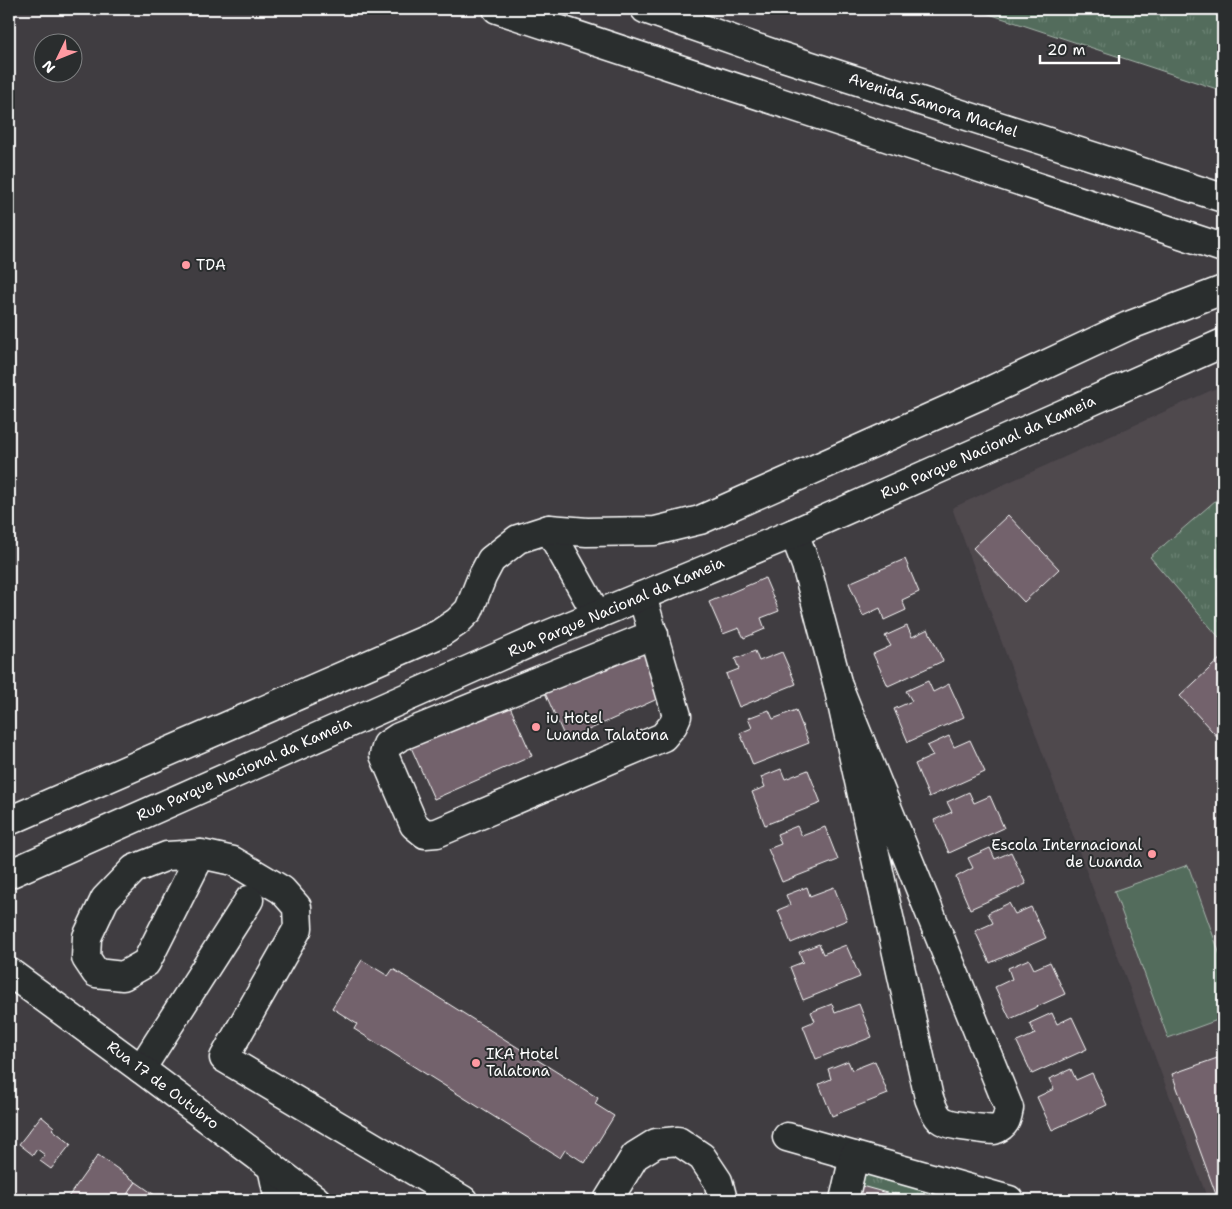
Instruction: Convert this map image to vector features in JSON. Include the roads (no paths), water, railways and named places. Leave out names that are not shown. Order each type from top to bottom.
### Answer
[{"type":"street","points":[[497,9],[1223,248]]},
{"type":"street","name":"Avenida Samora Machel","points":[[645,9],[776,56],[1223,198]]},
{"type":"street","points":[[9,821],[440,634],[458,622],[469,610],[482,576],[492,560],[518,539],[549,529],[587,532],[655,531],[700,520],[983,394],[1128,326],[1223,290]]},
{"type":"street","name":"Rua Parque Nacional da Kameia","points":[[9,874],[545,636],[794,533],[1223,343]]},
{"type":"street","points":[[549,529],[597,615]]},
{"type":"street","points":[[794,533],[806,565],[838,686],[933,1111],[946,1122],[994,1130],[1001,1128],[1007,1121],[1009,1108],[838,686]]},
{"type":"street","points":[[642,596],[654,634],[677,716],[673,725],[663,737],[437,833],[426,834],[414,825],[384,755],[387,745],[399,737],[654,634]]},
{"type":"street","points":[[201,854],[146,963],[123,976],[96,974],[86,958],[87,936],[105,899],[134,869],[167,856],[201,854],[233,861],[282,890],[297,907],[298,928],[224,1058],[463,1200]]},
{"type":"street","points":[[141,1069],[250,900]]},
{"type":"street","name":"Rua 17 de Outubro","points":[[9,972],[316,1200]]},
{"type":"street","points":[[787,1137],[1009,1200]]},
{"type":"street","points":[[608,1200],[635,1156],[656,1143],[678,1141],[702,1158],[718,1181],[723,1200]]},
{"type":"street","points":[[844,1200],[854,1156]]},
{"type":"street","points":[[272,1167],[279,1200]]},
{"type":"place","name":"TDA","points":[[186,265]]},
{"type":"place","name":"iu Hotel Luanda Talatona","points":[[536,727]]},
{"type":"place","name":"Escola Internacional de Luanda","points":[[1152,854]]},
{"type":"place","name":"IKA Hotel Talatona","points":[[476,1063]]}]
